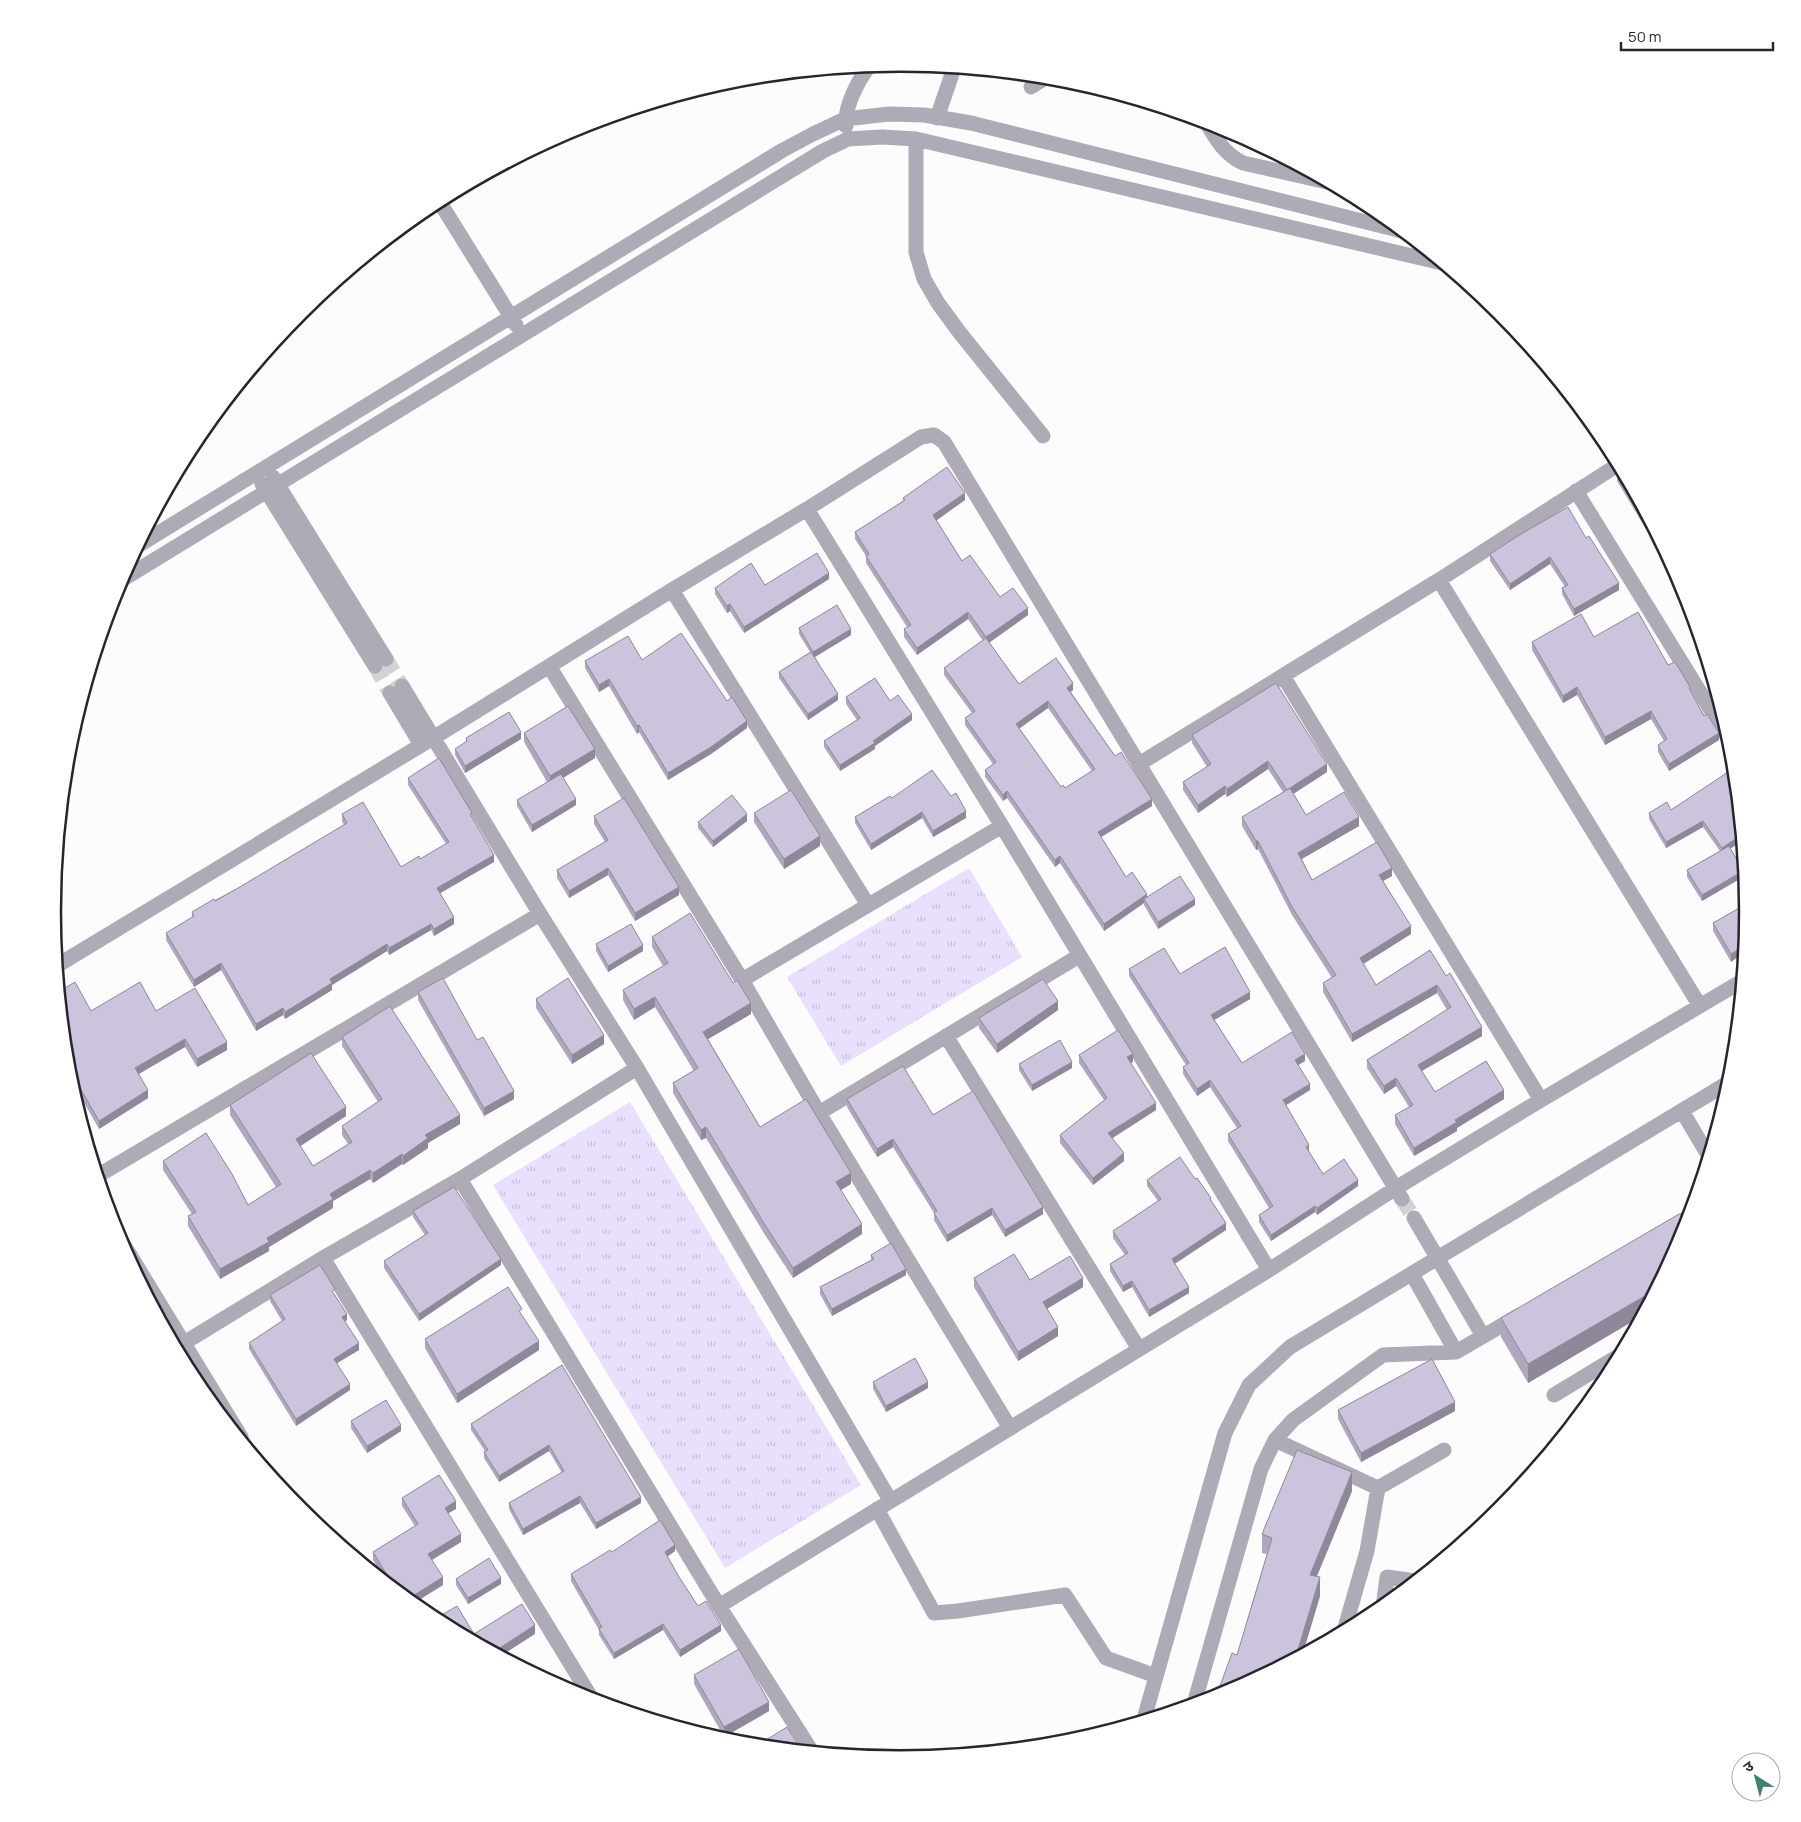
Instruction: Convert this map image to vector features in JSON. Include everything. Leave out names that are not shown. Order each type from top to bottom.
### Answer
[{"type":"street","points":[[848,139],[845,119],[857,82],[863,73]]},
{"type":"street","points":[[937,118],[954,74]]},
{"type":"street","points":[[1031,87],[1037,83]]},
{"type":"street","points":[[148,539],[783,150],[845,119],[889,114],[924,115],[971,123],[1377,220]]},
{"type":"street","points":[[1213,132],[1223,149],[1243,163],[1309,178]]},
{"type":"street","points":[[133,573],[273,489],[793,168],[848,139],[882,137],[916,139],[1429,260]]},
{"type":"street","points":[[916,139],[916,252],[924,279],[938,303],[960,333],[1044,436]]},
{"type":"street","points":[[442,208],[522,334]]},
{"type":"street","points":[[63,962],[427,742],[921,437],[934,435],[944,442],[1399,1194]]},
{"type":"street","points":[[1139,764],[1439,580],[1613,468]]},
{"type":"street","points":[[262,471],[380,662]]},
{"type":"street","points":[[1576,492],[1718,721]]},
{"type":"street","points":[[807,509],[1002,826],[1078,956],[1269,1270]]},
{"type":"street","points":[[1439,580],[1700,1006]]},
{"type":"street","points":[[672,590],[868,905]]},
{"type":"street","points":[[549,666],[742,980],[819,1113],[1010,1428]]},
{"type":"street","points":[[1282,676],[1540,1100]]},
{"type":"street","points":[[396,689],[427,742],[540,914],[637,1068],[890,1500]]},
{"type":"street","points":[[742,980],[1002,826]]},
{"type":"street","points":[[103,1172],[540,914]]},
{"type":"street","points":[[819,1113],[1078,956]]},
{"type":"street","points":[[719,1606],[1269,1270],[1399,1194],[1540,1100],[1736,984]]},
{"type":"street","points":[[946,1036],[1139,1349]]},
{"type":"street","points":[[184,1343],[323,1258],[460,1179],[637,1068]]},
{"type":"street","points":[[1146,1714],[1224,1433],[1249,1385],[1290,1347],[1721,1087]]},
{"type":"street","points":[[1682,1111],[1705,1149]]},
{"type":"street","points":[[460,1179],[719,1606],[807,1744]]},
{"type":"street","points":[[1414,1218],[1483,1336]]},
{"type":"street","points":[[323,1258],[586,1689]]},
{"type":"street","points":[[1412,1274],[1456,1352]]},
{"type":"street","points":[[157,1299],[211,1388]]},
{"type":"street","points":[[1196,1696],[1261,1470],[1275,1440],[1293,1420],[1383,1355],[1456,1352],[1534,1306]]},
{"type":"street","points":[[1554,1395],[1608,1362]]},
{"type":"street","points":[[1275,1440],[1378,1488]]},
{"type":"street","points":[[1378,1488],[1444,1450]]},
{"type":"street","points":[[1347,1622],[1367,1551],[1378,1488]]},
{"type":"street","points":[[877,1508],[934,1613],[1065,1595],[1106,1658],[1156,1676]]},
{"type":"street","points":[[1384,1596],[1387,1577],[1407,1580]]},
{"type":"green space","points":[[969,868],[1022,957],[841,1066],[787,977]]},
{"type":"green space","points":[[630,1102],[861,1485],[725,1568],[493,1185]]},
{"type":"building","points":[[947,467],[965,493],[933,515],[962,561],[970,555],[1000,597],[1013,588],[1028,608],[986,637],[968,612],[917,648],[904,629],[911,625],[866,556],[869,554],[855,532],[905,500],[903,498]]},
{"type":"building","points":[[1568,507],[1586,538],[1589,536],[1619,583],[1574,609],[1562,588],[1568,585],[1550,557],[1510,584],[1490,554]]},
{"type":"building","points":[[817,553],[829,573],[744,627],[730,604],[727,606],[715,588],[751,563],[765,585]]},
{"type":"building","points":[[837,605],[851,629],[813,652],[799,628]]},
{"type":"building","points":[[1638,612],[1668,665],[1675,662],[1704,716],[1707,714],[1719,733],[1669,764],[1658,745],[1667,739],[1651,711],[1605,737],[1577,687],[1563,696],[1532,642],[1581,614],[1594,637]]},
{"type":"building","points":[[681,633],[727,701],[732,697],[747,721],[711,747],[668,773],[609,679],[599,685],[585,661],[628,636],[642,660]]},
{"type":"building","points":[[986,638],[1019,684],[1056,658],[1073,683],[1067,688],[1115,756],[1121,752],[1152,799],[1098,832],[1126,877],[1132,872],[1147,894],[1104,924],[1060,856],[1055,860],[1007,791],[1003,795],[985,770],[996,762],[965,718],[975,711],[944,668]],"holes":[[[1048,701],[1095,769],[1065,788],[1063,785],[1061,787],[1016,724]]]},
{"type":"building","points":[[811,652],[838,694],[808,714],[779,672]]},
{"type":"building","points":[[875,678],[890,701],[898,695],[912,714],[873,741],[875,743],[840,765],[824,741],[860,718],[846,697]]},
{"type":"building","points":[[1276,683],[1327,764],[1287,790],[1268,761],[1227,789],[1225,786],[1198,805],[1183,782],[1211,764],[1192,735]]},
{"type":"building","points":[[568,706],[595,749],[550,776],[524,733]]},
{"type":"building","points":[[509,712],[521,732],[465,766],[455,749],[467,741],[466,738]]},
{"type":"building","points":[[439,758],[472,813],[470,814],[494,855],[437,888],[454,917],[434,929],[431,924],[389,948],[387,944],[330,979],[332,983],[285,1012],[283,1008],[256,1024],[221,963],[194,980],[166,933],[194,916],[192,912],[238,888],[347,823],[342,814],[363,802],[401,867],[419,856],[420,859],[449,842],[408,778]]},
{"type":"building","points":[[932,770],[951,796],[956,793],[966,811],[933,831],[922,812],[871,844],[855,817],[890,796],[892,798]]},
{"type":"building","points":[[1728,772],[1736,838],[1722,848],[1703,821],[1666,842],[1649,813],[1667,802],[1671,810]]},
{"type":"building","points":[[561,774],[576,799],[532,825],[517,800]]},
{"type":"building","points":[[1290,788],[1306,815],[1344,792],[1359,817],[1298,853],[1312,880],[1377,842],[1392,868],[1379,875],[1411,926],[1360,958],[1376,985],[1430,950],[1446,976],[1450,973],[1482,1027],[1418,1065],[1435,1092],[1486,1061],[1504,1090],[1414,1148],[1395,1115],[1413,1105],[1396,1078],[1384,1086],[1367,1060],[1451,1007],[1437,985],[1352,1034],[1323,983],[1336,975],[1292,907],[1258,841],[1256,841],[1242,817]]},
{"type":"building","points":[[791,790],[820,836],[784,859],[754,813]]},
{"type":"building","points":[[732,795],[747,814],[713,841],[698,822]]},
{"type":"building","points":[[624,798],[679,887],[635,913],[608,868],[569,891],[557,870],[608,840],[594,816]]},
{"type":"building","points":[[1729,846],[1738,862],[1739,874],[1702,895],[1687,870]]},
{"type":"building","points":[[1180,876],[1195,899],[1158,922],[1144,899]]},
{"type":"building","points":[[1740,908],[1739,949],[1731,954],[1713,923]]},
{"type":"building","points":[[690,913],[733,983],[737,980],[751,1003],[703,1032],[760,1127],[806,1099],[851,1173],[836,1182],[862,1224],[793,1268],[706,1127],[701,1130],[673,1083],[698,1068],[655,997],[634,1009],[623,990],[668,963],[652,937]]},
{"type":"building","points":[[631,924],[643,945],[608,966],[596,944]]},
{"type":"building","points":[[1225,947],[1250,992],[1211,1015],[1242,1063],[1292,1032],[1305,1054],[1295,1060],[1310,1084],[1283,1100],[1309,1145],[1306,1147],[1323,1174],[1344,1159],[1358,1180],[1317,1208],[1315,1206],[1271,1235],[1259,1215],[1273,1206],[1228,1134],[1241,1126],[1210,1080],[1197,1089],[1183,1067],[1189,1063],[1129,969],[1164,948],[1180,974]]},
{"type":"building","points":[[443,978],[477,1040],[483,1037],[514,1091],[484,1108],[418,992]]},
{"type":"building","points":[[568,978],[604,1035],[572,1055],[536,999]]},
{"type":"building","points":[[1043,979],[1058,1001],[997,1044],[979,1018]]},
{"type":"building","points":[[75,982],[91,1011],[140,982],[156,1011],[195,988],[227,1042],[197,1059],[185,1039],[135,1068],[148,1090],[99,1121],[80,1088],[68,1021],[65,988]]},
{"type":"building","points":[[390,1006],[460,1115],[425,1135],[428,1138],[403,1156],[402,1154],[373,1173],[370,1170],[330,1194],[333,1199],[267,1238],[269,1242],[220,1269],[188,1216],[196,1212],[163,1161],[206,1133],[232,1174],[248,1205],[281,1184],[230,1105],[311,1053],[346,1107],[296,1139],[313,1166],[352,1142],[342,1126],[382,1099],[342,1037]]},
{"type":"building","points":[[1118,1030],[1133,1054],[1127,1057],[1156,1103],[1108,1133],[1124,1153],[1093,1178],[1060,1135],[1107,1098],[1079,1055]]},
{"type":"building","points":[[1060,1040],[1072,1062],[1032,1085],[1019,1064]]},
{"type":"building","points":[[903,1066],[933,1115],[973,1091],[1043,1207],[1005,1230],[992,1208],[947,1235],[934,1213],[937,1211],[893,1139],[877,1149],[847,1099]]},
{"type":"building","points":[[1180,1157],[1211,1198],[1226,1223],[1172,1259],[1189,1287],[1149,1310],[1132,1281],[1123,1286],[1110,1264],[1128,1253],[1113,1231],[1161,1199],[1147,1180]]},
{"type":"building","points":[[454,1187],[501,1259],[419,1314],[384,1261],[428,1233],[413,1211]]},
{"type":"building","points":[[1683,1213],[1646,1295],[1528,1364],[1501,1318]]},
{"type":"building","points":[[891,1243],[906,1269],[832,1309],[820,1287],[874,1259],[871,1255]]},
{"type":"building","points":[[1014,1254],[1030,1280],[1070,1256],[1083,1278],[1043,1302],[1058,1327],[1018,1352],[974,1278]]},
{"type":"building","points":[[320,1265],[335,1289],[332,1291],[347,1314],[342,1317],[359,1343],[334,1359],[350,1384],[296,1419],[249,1343],[285,1319],[270,1295]]},
{"type":"building","points":[[508,1287],[522,1309],[519,1311],[539,1341],[457,1394],[425,1339]]},
{"type":"building","points":[[915,1358],[928,1382],[886,1406],[873,1382]]},
{"type":"building","points":[[1432,1359],[1455,1402],[1361,1453],[1338,1410]]},
{"type":"building","points":[[562,1365],[641,1497],[596,1523],[580,1496],[523,1529],[509,1503],[564,1471],[549,1445],[499,1476],[484,1452],[488,1450],[471,1424]]},
{"type":"building","points":[[386,1400],[401,1425],[367,1446],[351,1421]]},
{"type":"building","points":[[1297,1450],[1352,1472],[1310,1575],[1320,1577],[1298,1650],[1272,1664],[1220,1687],[1232,1653],[1237,1655],[1272,1538],[1262,1534]]},
{"type":"building","points":[[439,1475],[456,1501],[445,1508],[461,1534],[428,1554],[443,1577],[415,1595],[387,1574],[373,1552],[418,1524],[402,1498]]},
{"type":"building","points":[[660,1520],[675,1545],[665,1552],[679,1577],[698,1606],[706,1601],[721,1625],[680,1650],[663,1624],[614,1653],[599,1629],[602,1627],[571,1574],[610,1550],[612,1552]]},
{"type":"building","points":[[489,1558],[501,1578],[468,1598],[456,1579]]},
{"type":"building","points":[[522,1604],[535,1625],[500,1648],[474,1634]]},
{"type":"building","points":[[457,1606],[474,1633],[443,1614]]},
{"type":"building","points":[[739,1649],[769,1702],[724,1727],[694,1675]]},
{"type":"building","points":[[787,1727],[798,1744],[791,1743],[768,1739]]},
{"type":"tunnel","points":[[386,659],[402,686]]},
{"type":"tunnel","points":[[375,666],[390,693]]},
{"type":"tunnel","points":[[1402,1199],[1414,1218]]}]
